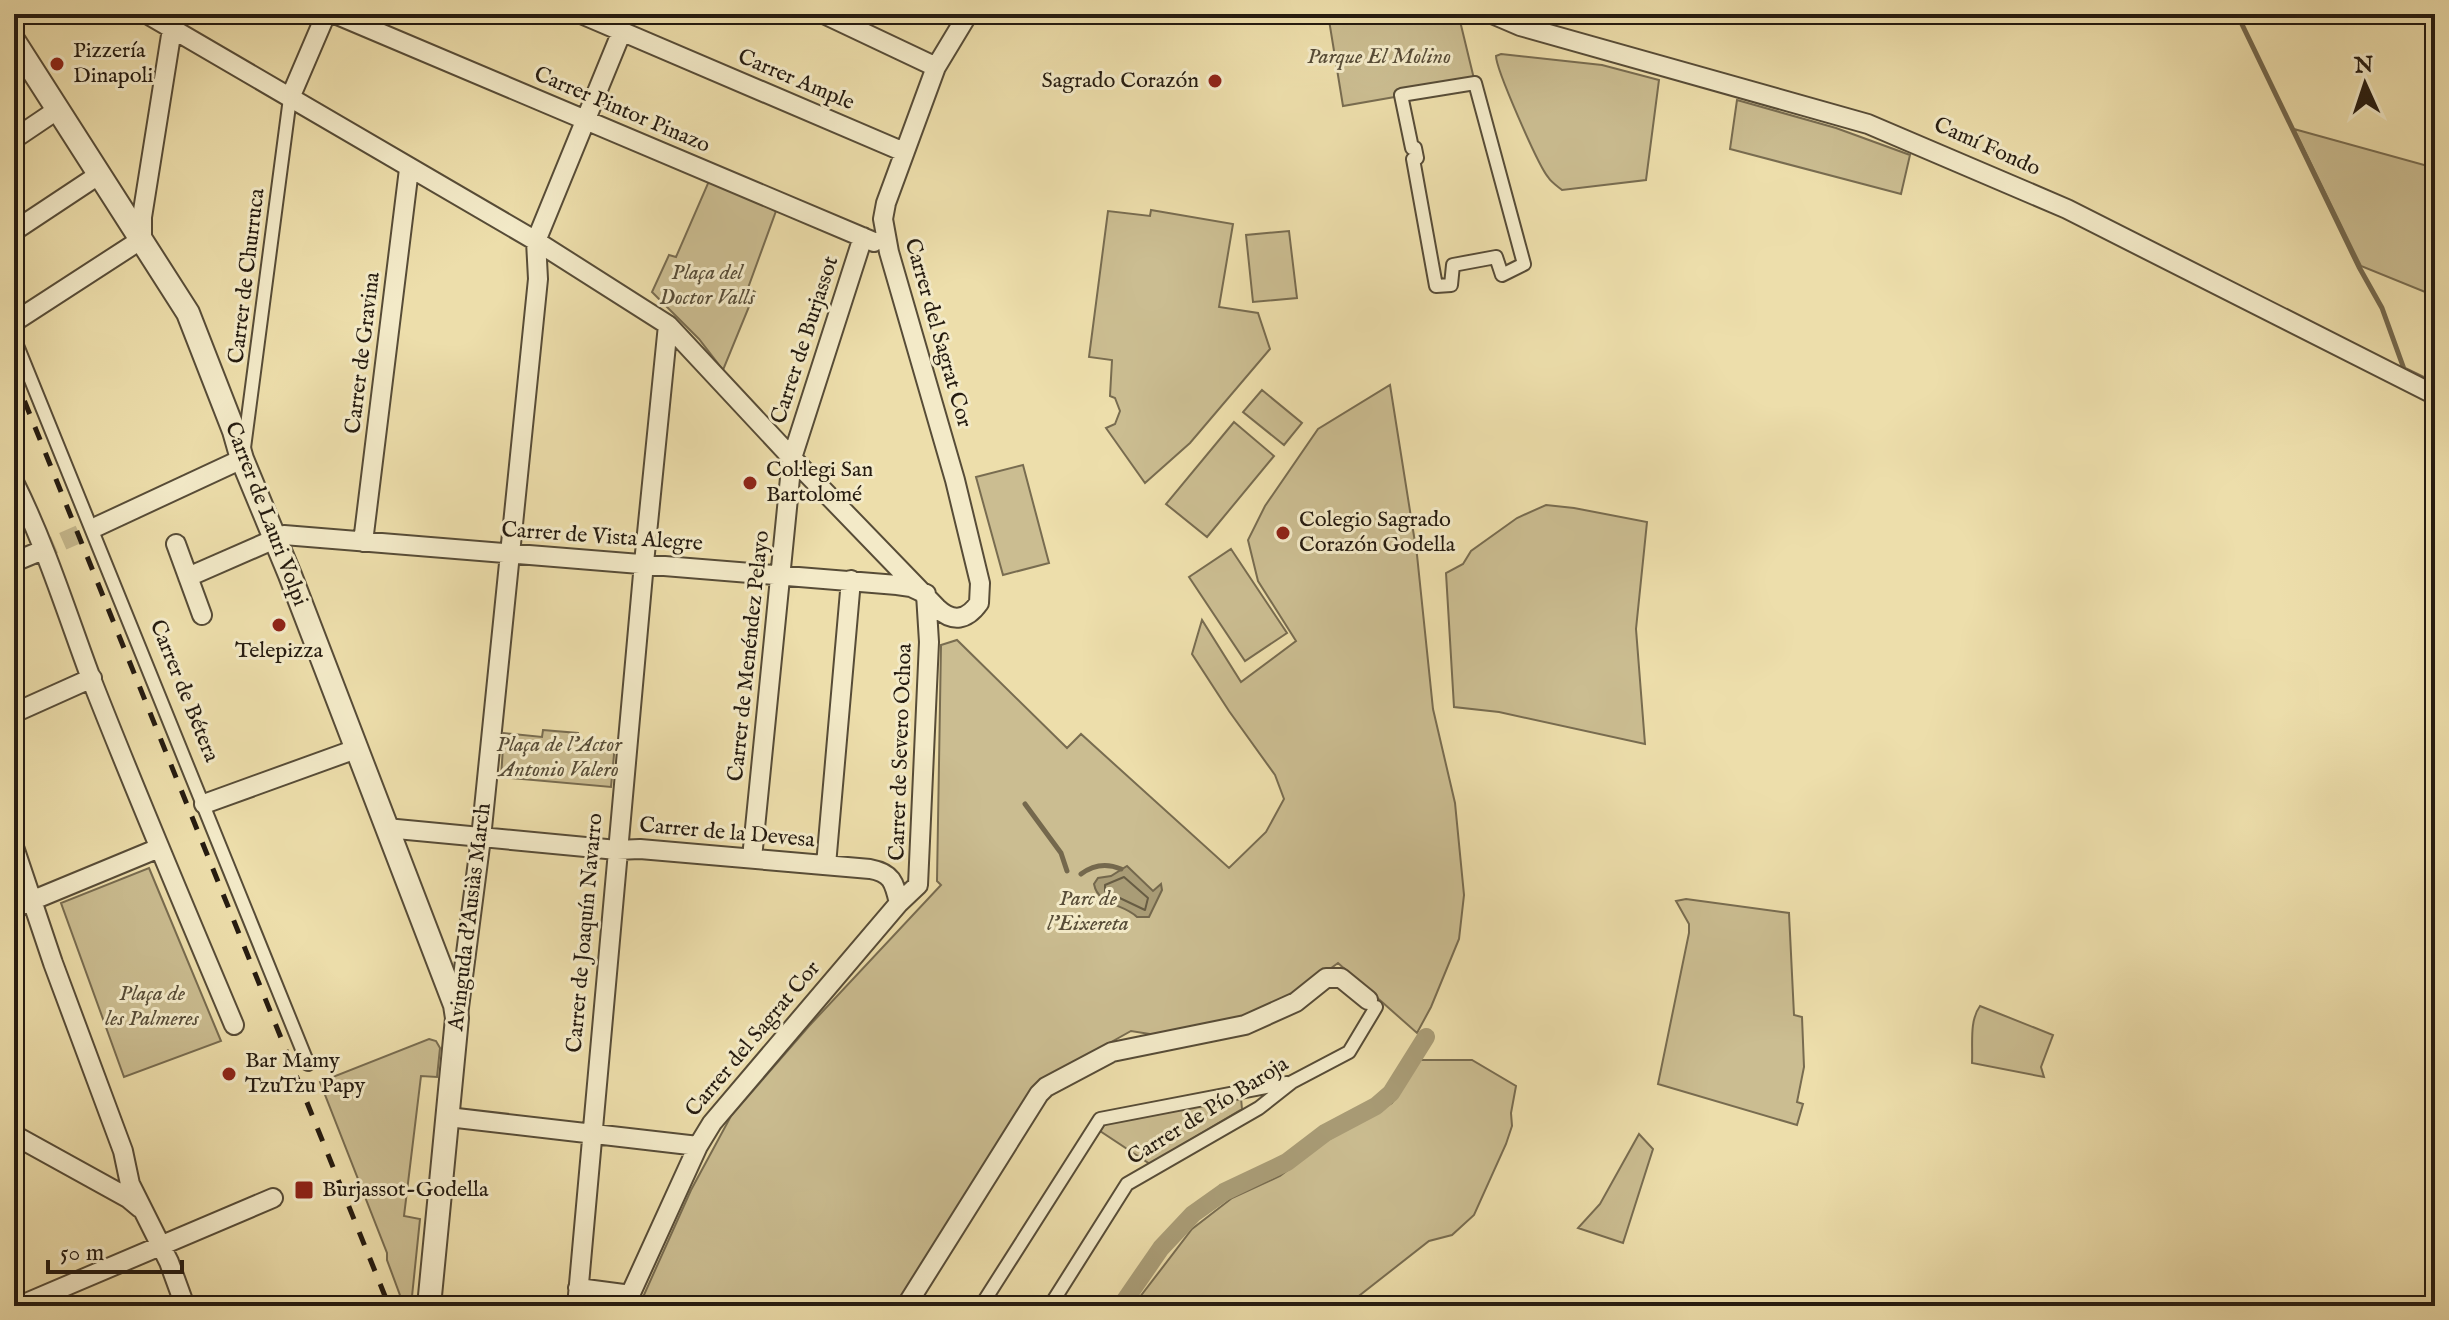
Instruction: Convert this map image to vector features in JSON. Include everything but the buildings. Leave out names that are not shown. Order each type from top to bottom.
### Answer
[{"type":"street","points":[[147,14],[536,241],[668,325],[792,458],[926,594]]},
{"type":"street","points":[[290,98],[326,14]]},
{"type":"street","name":"Carrer Pintor Pinazo","points":[[335,14],[884,245],[889,252]]},
{"type":"street","name":"Carrer Ample","points":[[581,14],[618,24],[904,152]]},
{"type":"street","points":[[824,14],[936,67]]},
{"type":"street","name":"Carrer del Sagrat Cor","points":[[926,594],[946,616],[966,617],[979,603],[980,583],[955,480],[889,252],[883,219],[936,67],[968,14]]},
{"type":"street","name":"Camí Fondo","points":[[1492,14],[1535,30],[1868,124],[1921,144],[2067,209],[2435,395]]},
{"type":"street","points":[[536,241],[585,120],[618,24]]},
{"type":"street","points":[[14,322],[142,239],[142,217],[172,29]]},
{"type":"street","name":"Carrer de Lauri Volpi","points":[[15,43],[188,313],[455,1005],[457,1018]]},
{"type":"street","points":[[1475,83],[1524,264],[1502,275],[1496,257],[1453,265],[1451,285],[1436,286],[1435,282],[1413,159],[1417,155],[1415,148],[1412,148],[1401,95],[1475,83]]},
{"type":"street","name":"Carrer de Churruca","points":[[242,459],[290,98]]},
{"type":"street","points":[[14,139],[57,110]]},
{"type":"street","name":"Carrer de Gravina","points":[[363,542],[409,169]]},
{"type":"street","points":[[14,231],[100,174]]},
{"type":"street","name":"Carrer de Burjassot","points":[[792,458],[863,237]]},
{"type":"street","name":"Avinguda d'Ausiàs March","points":[[429,1306],[457,1018],[481,838],[538,279],[536,241]]},
{"type":"street","name":"Carrer de Joaquín Navarro","points":[[577,1297],[668,325]]},
{"type":"street","name":"Carrer de Bétera","points":[[14,338],[308,1064]]},
{"type":"street","name":"Carrer de Menéndez Pelayo","points":[[752,858],[792,458]]},
{"type":"street","points":[[98,526],[242,459]]},
{"type":"street","points":[[14,482],[31,516],[159,848],[234,1025]]},
{"type":"street","name":"Carrer de Vista Alegre","points":[[274,538],[284,535],[851,580],[904,585],[926,594]]},
{"type":"street","points":[[188,577],[274,538]]},
{"type":"street","points":[[176,544],[202,615]]},
{"type":"street","points":[[14,562],[38,552]]},
{"type":"street","points":[[826,865],[851,580]]},
{"type":"street","name":"Carrer de Severo Ochoa","points":[[899,903],[918,885],[920,874],[929,642],[926,594]]},
{"type":"street","points":[[14,713],[92,678]]},
{"type":"street","points":[[204,804],[356,749]]},
{"type":"street","name":"Carrer de la Devesa","points":[[386,828],[880,871],[889,874],[894,881],[899,903]]},
{"type":"street","points":[[14,847],[53,963],[123,1151],[130,1184],[169,1262],[185,1306]]},
{"type":"street","points":[[14,908],[159,848]]},
{"type":"street","name":"Carrer del Sagrat Cor","points":[[628,1300],[698,1146],[724,1105],[899,903]]},
{"type":"street","points":[[906,1306],[1046,1087],[1112,1052],[1257,1021],[1296,1002],[1326,978],[1341,978],[1372,1004]]},
{"type":"street","name":"Carrer de Pío Baroja","points":[[1050,1306],[1127,1184],[1259,1108],[1292,1082],[1349,1052],[1372,1004]]},
{"type":"street","points":[[981,1306],[1100,1119],[1292,1082]]},
{"type":"street","points":[[448,1117],[698,1146]]},
{"type":"street","points":[[14,1135],[128,1198],[142,1210]]},
{"type":"street","points":[[97,1182],[116,1179],[125,1164]]},
{"type":"street","points":[[19,1306],[273,1198]]},
{"type":"street","points":[[577,1297],[628,1300]]},
{"type":"green space","name":"Parque El Molino","points":[[1328,14],[1446,14],[1454,22],[1460,21],[1475,83],[1343,106]]},
{"type":"green space","points":[[1501,54],[1602,65],[1659,80],[1646,180],[1562,190],[1554,184],[1536,155],[1510,97],[1496,56]]},
{"type":"green space","points":[[1737,100],[1836,128],[1910,155],[1901,194],[1730,149]]},
{"type":"green space","points":[[2294,129],[2435,168],[2435,296],[2361,266]]},
{"type":"green space","name":"Plaça del Doctor Valls","points":[[709,181],[776,211],[748,288],[755,292],[723,370],[699,339],[652,292],[669,255],[676,257]]},
{"type":"green space","points":[[1151,210],[1233,224],[1219,307],[1258,313],[1270,349],[1190,443],[1145,483],[1106,428],[1115,424],[1120,411],[1115,398],[1110,396],[1112,360],[1089,357],[1108,211],[1150,216]]},
{"type":"green space","points":[[1289,231],[1297,298],[1253,302],[1246,235]]},
{"type":"green space","name":"Parc de l'Eixereta","points":[[1390,385],[1417,555],[1433,709],[1455,803],[1464,895],[1459,939],[1417,1033],[1338,963],[1292,997],[1244,1019],[1156,1035],[1131,1031],[1047,1078],[898,1306],[639,1306],[691,1190],[731,1116],[809,1026],[941,885],[937,881],[941,645],[957,640],[1067,748],[1081,734],[1229,868],[1266,832],[1284,799],[1275,775],[1192,654],[1202,620],[1241,682],[1296,641],[1258,581],[1248,540],[1265,506],[1318,429]]},
{"type":"green space","points":[[1262,390],[1302,423],[1284,445],[1243,412]]},
{"type":"green space","points":[[1234,422],[1274,456],[1207,537],[1166,504]]},
{"type":"green space","points":[[1023,465],[1049,563],[1003,575],[976,477]]},
{"type":"green space","points":[[1546,505],[1647,522],[1636,629],[1645,744],[1499,712],[1454,707],[1446,573],[1463,564],[1471,551],[1517,518]]},
{"type":"green space","points":[[1231,549],[1287,633],[1245,661],[1189,577]]},
{"type":"green space","name":"Plaça de l'Actor Antonio Valero","points":[[543,730],[578,733],[578,740],[615,744],[611,787],[501,777],[504,733],[542,737]]},
{"type":"green space","name":"Plaça de les Palmeres","points":[[149,868],[221,1041],[124,1077],[61,903]]},
{"type":"green space","points":[[1686,899],[1789,913],[1794,1015],[1802,1017],[1804,1067],[1797,1102],[1803,1104],[1797,1125],[1658,1084],[1689,933],[1689,924],[1676,901]]},
{"type":"green space","points":[[1980,1006],[2053,1035],[2041,1067],[2044,1077],[1972,1063],[1973,1026]]},
{"type":"green space","points":[[429,1039],[436,1041],[440,1048],[437,1077],[421,1076],[404,1216],[420,1219],[411,1306],[404,1306],[387,1253],[320,1082]]},
{"type":"green space","points":[[1418,1060],[1472,1060],[1516,1086],[1512,1126],[1506,1144],[1474,1215],[1452,1235],[1429,1241],[1346,1306],[1133,1306],[1192,1229],[1232,1198],[1280,1176],[1328,1140],[1392,1103]]},
{"type":"green space","points":[[1241,1098],[1242,1109],[1150,1164],[1100,1131],[1105,1124]]},
{"type":"green space","points":[[1639,1134],[1653,1149],[1623,1243],[1578,1228],[1600,1204]]},
{"type":"water","points":[[1127,866],[1153,891],[1161,884],[1162,890],[1149,917],[1137,917],[1096,891],[1094,884],[1098,878],[1111,876]]},
{"type":"waterway","points":[[2237,14],[2359,267],[2382,308],[2404,369],[2435,384]]},
{"type":"waterway","points":[[1025,804],[1061,853],[1067,871]]},
{"type":"waterway","points":[[1081,874],[1100,866],[1121,869]]},
{"type":"waterway","points":[[1121,1306],[1161,1248],[1193,1214],[1224,1192],[1287,1162],[1325,1133],[1376,1106],[1391,1093],[1426,1037]]},
{"type":"tunnel","points":[[38,552],[98,526]]},
{"type":"railway","points":[[14,375],[389,1306]]},
{"type":"place","name":"Pizzería Dinapoli","points":[[57,64]]},
{"type":"place","name":"Sagrado Corazón","points":[[1215,81]]},
{"type":"place","name":"Col·legi San Bartolomé","points":[[750,483]]},
{"type":"place","name":"Colegio Sagrado Corazón Godella","points":[[1283,533]]},
{"type":"place","name":"Telepizza","points":[[279,625]]},
{"type":"place","name":"Bar Mamy TzuTzu Papy","points":[[229,1074]]},
{"type":"place","name":"Burjassot-Godella","points":[[304,1190]]}]
